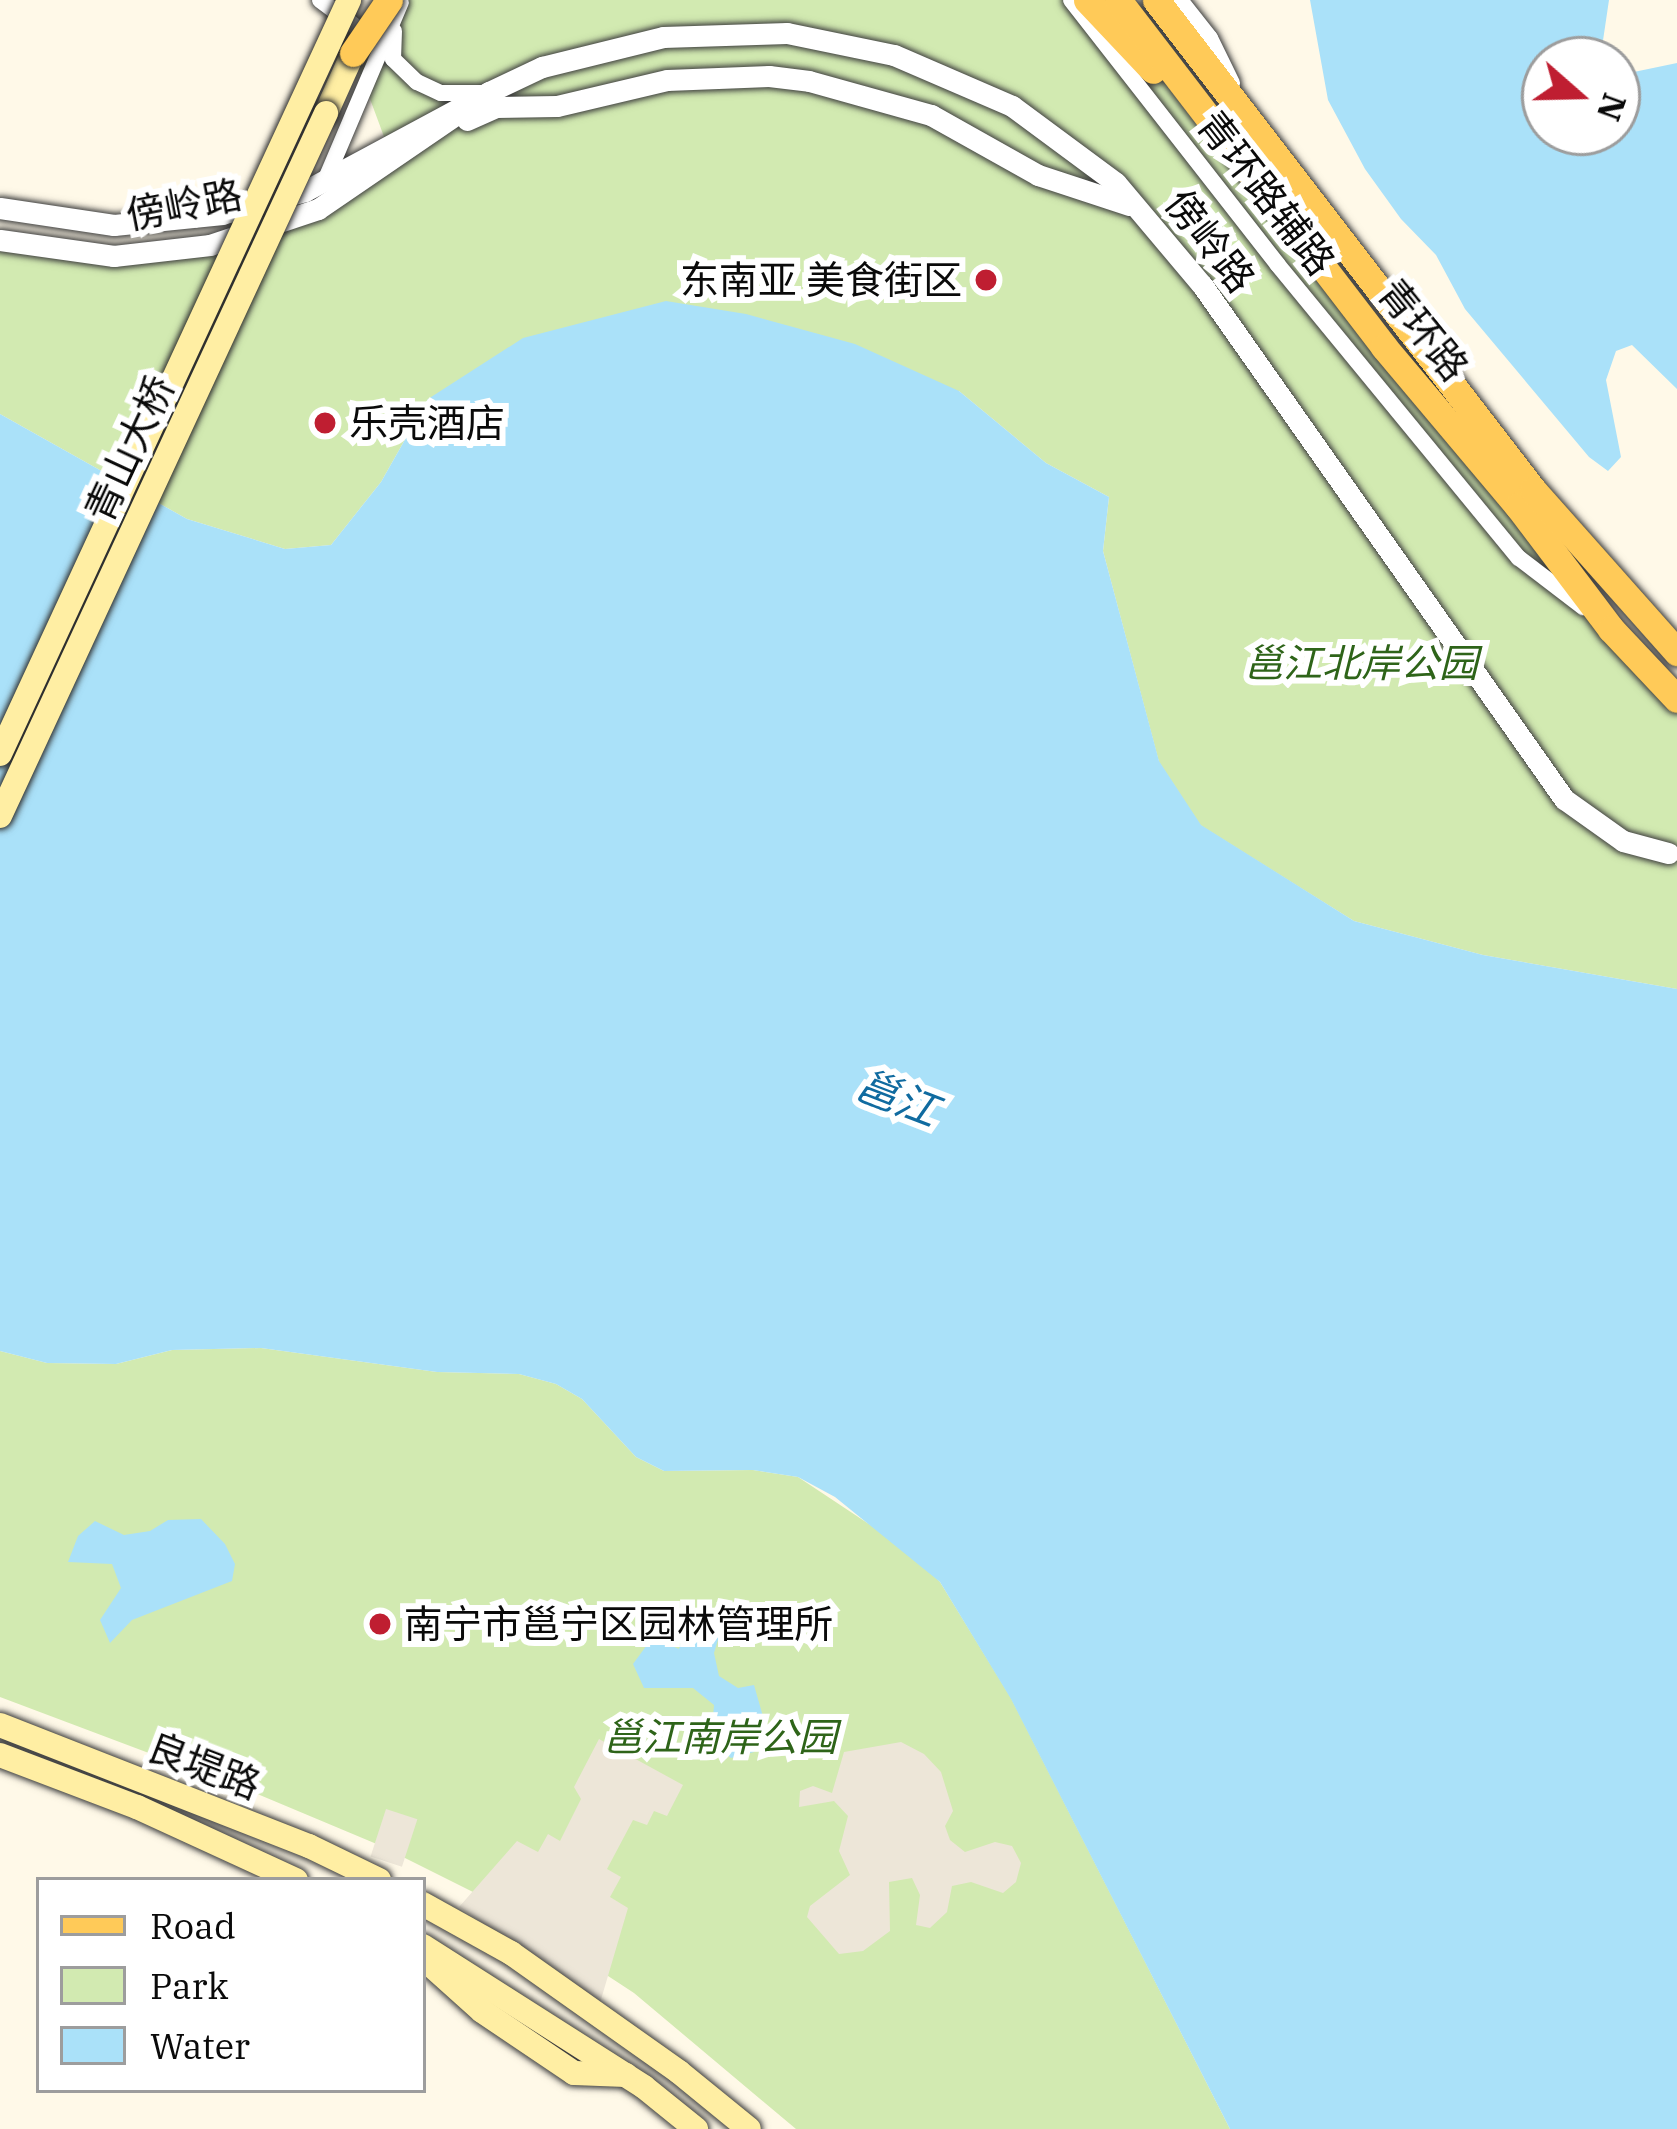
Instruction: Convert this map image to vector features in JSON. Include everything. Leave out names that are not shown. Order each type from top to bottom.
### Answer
[{"type":"main road","points":[[1092,0],[1160,77],[1264,213],[1325,269]]},
{"type":"main road","name":"青环路","points":[[1118,0],[1611,629],[1677,699]]},
{"type":"main road","name":"青环路","points":[[1156,0],[1533,490],[1677,652]]},
{"type":"main road","points":[[353,52],[393,1]]},
{"type":"main road","name":"青山大桥","points":[[0,754],[301,103],[336,3]]},
{"type":"main road","name":"青山大桥","points":[[0,816],[353,52]]},
{"type":"main road","name":"良堤路","points":[[0,1725],[309,1846],[373,1877]]},
{"type":"main road","name":"良堤路","points":[[0,1755],[137,1807],[289,1877]]},
{"type":"main road","points":[[426,1906],[511,1953],[679,2072],[749,2129]]},
{"type":"main road","points":[[426,1948],[626,2075],[696,2129]]},
{"type":"main road","points":[[426,1961],[482,2012],[574,2073],[626,2075]]},
{"type":"street","name":"青环路辅路","points":[[1071,0],[1278,266],[1519,558],[1611,629]]},
{"type":"street","name":"青环路辅路","points":[[1180,0],[1210,38],[1251,122]]},
{"type":"street","points":[[325,181],[388,53],[393,1]]},
{"type":"street","points":[[244,208],[336,3],[417,82],[441,93],[490,92]]},
{"type":"street","name":"傍岭路","points":[[0,208],[114,225],[244,208],[325,181],[542,67],[663,37],[723,32],[835,39],[951,76],[1012,106],[1082,155],[1143,214],[1202,285],[1564,799],[1599,830],[1674,853]]},
{"type":"street","points":[[393,161],[496,107],[557,106],[667,80],[769,76],[891,100],[967,132],[1038,175],[1103,192],[1143,214]]},
{"type":"street","name":"傍岭路","points":[[0,240],[114,256],[209,245],[317,209],[490,92]]},
{"type":"green space","name":"邕江北岸公园","points":[[389,0],[1087,0],[1160,77],[1264,213],[1325,269],[1677,699],[1677,989],[1483,955],[1354,921],[1200,825],[1159,762],[1103,551],[1109,497],[1046,463],[959,391],[428,399],[381,482],[331,545],[285,549],[187,519],[0,414],[0,240],[170,252],[317,209],[393,161],[353,53]]},
{"type":"green space","name":"邕江南岸公园","points":[[261,1348],[437,1372],[519,1374],[556,1384],[582,1399],[636,1457],[664,1471],[753,1470],[798,1477],[899,1544],[940,1582],[1011,1698],[1230,2129],[796,2129],[634,1993],[501,1906],[379,1845],[255,1793],[0,1697],[0,1351],[47,1363],[116,1364],[172,1350]]},
{"type":"shaded area","points":[[599,1739],[683,1785],[667,1816],[654,1811],[647,1825],[633,1820],[607,1869],[621,1877],[610,1897],[628,1908],[600,2003],[459,1907],[517,1841],[538,1852],[548,1834],[560,1841],[581,1799],[574,1787]]},
{"type":"shaded area","points":[[901,1742],[924,1754],[941,1772],[953,1811],[945,1826],[950,1840],[965,1852],[995,1842],[1012,1846],[1021,1863],[1016,1882],[1003,1893],[971,1882],[952,1886],[947,1912],[930,1928],[916,1925],[920,1895],[912,1878],[889,1882],[890,1931],[863,1951],[839,1954],[807,1917],[810,1906],[850,1875],[839,1851],[848,1816],[834,1801],[799,1807],[800,1791],[813,1786],[832,1793],[844,1752]]},
{"type":"shaded area","points":[[386,1809],[417,1819],[402,1867],[371,1857]]},
{"type":"water","points":[[1310,0],[1609,0],[1604,36],[1521,36],[1521,156],[1641,156],[1641,70],[1677,63],[1677,389],[1632,345],[1616,351],[1606,380],[1621,457],[1608,471],[1589,457],[1465,309],[1436,255],[1401,219],[1365,169],[1328,100]]},
{"type":"water","name":"邕江","points":[[666,301],[746,314],[855,344],[959,391],[1046,463],[1109,497],[1103,551],[1159,761],[1201,825],[1354,921],[1483,955],[1677,989],[1677,2129],[1230,2129],[1011,1699],[940,1582],[835,1497],[798,1477],[753,1470],[664,1471],[636,1457],[582,1399],[556,1384],[519,1374],[437,1372],[261,1348],[172,1350],[116,1364],[47,1363],[0,1351],[0,414],[187,519],[285,549],[331,545],[381,482],[428,399],[523,338]]},
{"type":"water","points":[[201,1519],[225,1544],[235,1564],[232,1581],[132,1620],[110,1643],[100,1620],[121,1588],[112,1564],[68,1562],[78,1536],[95,1521],[124,1535],[150,1531],[168,1520]]},
{"type":"water","points":[[708,1618],[721,1630],[714,1653],[719,1676],[738,1688],[754,1685],[764,1720],[754,1752],[731,1758],[711,1741],[714,1705],[693,1688],[644,1688],[633,1664],[652,1638],[679,1649],[688,1624]]},
{"type":"place","name":"东南亚 美食街区","points":[[986,280]]},
{"type":"place","name":"乐壳酒店","points":[[325,423]]},
{"type":"place","name":"南宁市邕宁区园林管理所","points":[[380,1624]]}]
